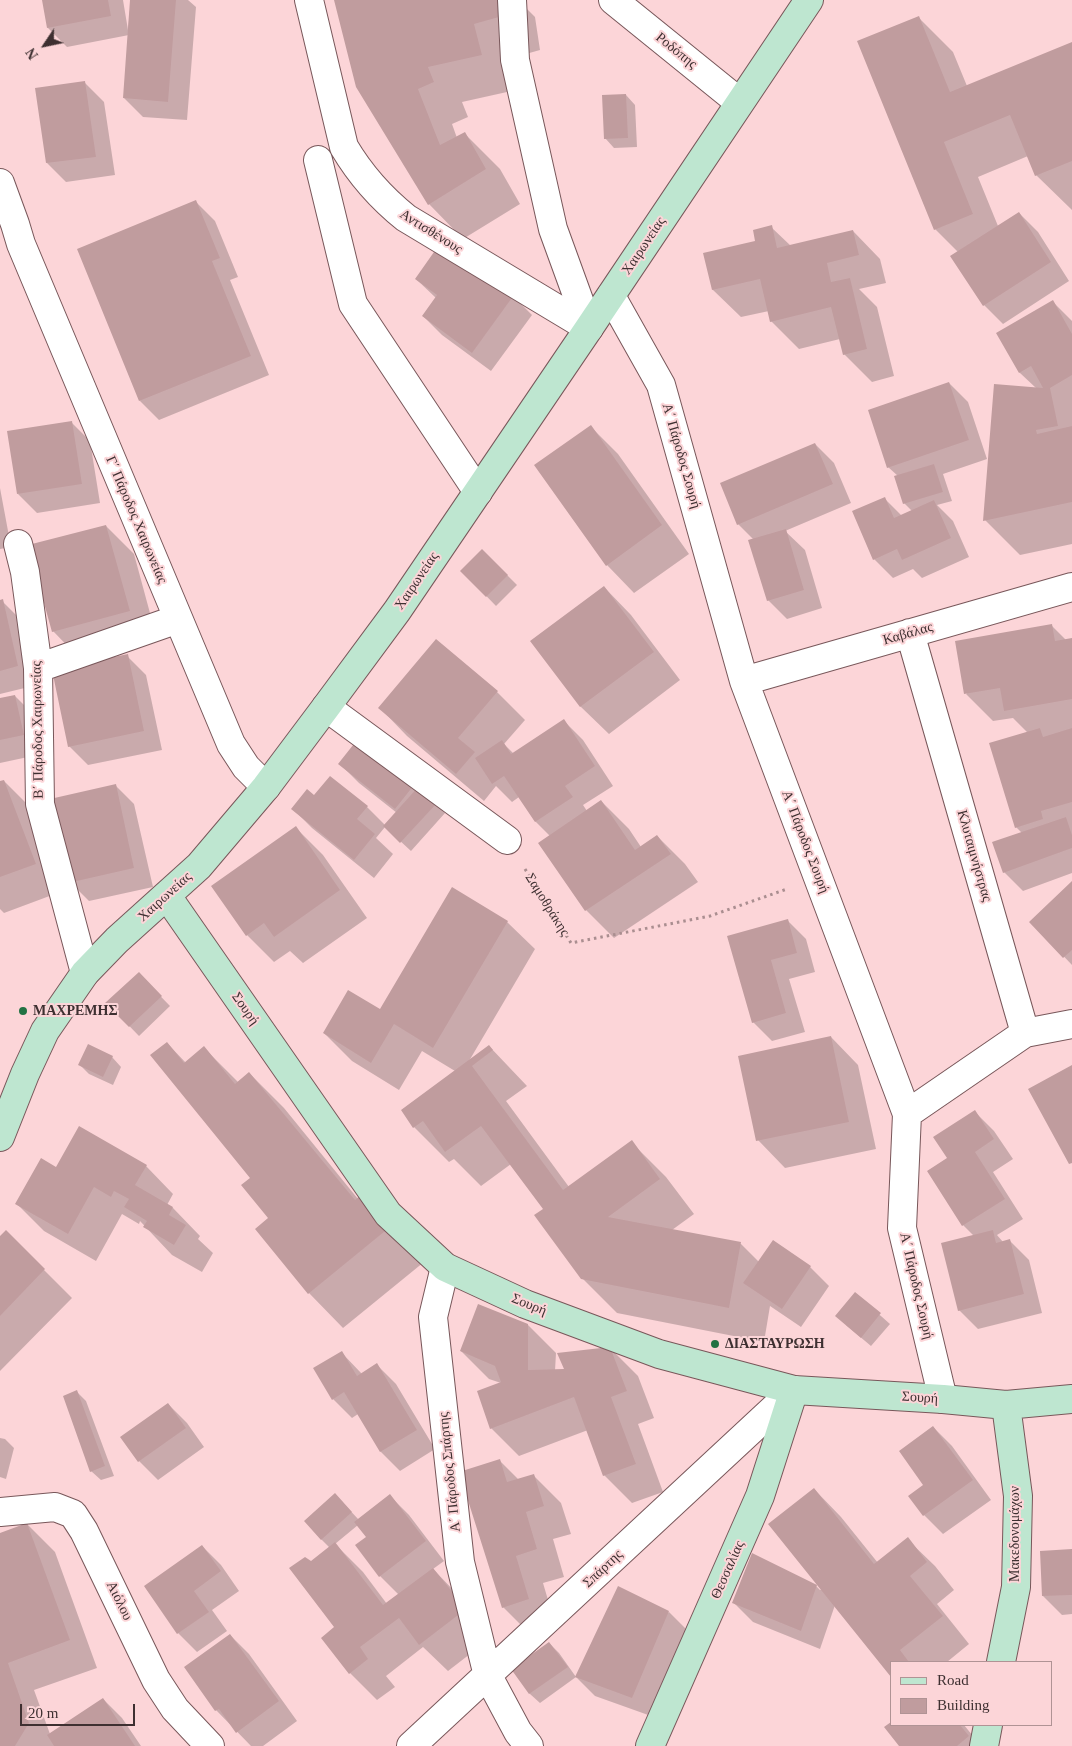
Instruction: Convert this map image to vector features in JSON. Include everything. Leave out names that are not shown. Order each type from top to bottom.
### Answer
[{"type":"street","name":"Αντισθένους","points":[[308,0],[344,147],[353,162],[386,202],[406,218],[589,328]]},
{"type":"street","points":[[512,0],[515,60],[551,220],[589,328]]},
{"type":"street","name":"Ροδόπης","points":[[613,0],[739,102]]},
{"type":"street","name":"Χαιρωνείας","points":[[0,1137],[25,1074],[46,1031],[85,973],[117,940],[198,866],[266,787],[326,707],[397,611],[809,0]]},
{"type":"street","points":[[318,160],[353,304],[478,492]]},
{"type":"street","name":"Γ΄ Πάροδος Χαιρωνείας","points":[[0,183],[16,224],[10,246],[178,619],[231,744],[246,767],[266,787]]},
{"type":"street","name":"Α΄ Πάροδος Σουρή","points":[[611,296],[661,385],[744,681],[907,1114],[902,1228],[943,1399]]},
{"type":"street","name":"Β΄ Πάροδος Χαιρωνείας","points":[[18,544],[25,572],[38,668],[40,804],[85,973]]},
{"type":"street","name":"Καβάλας","points":[[744,681],[1072,587]]},
{"type":"street","points":[[38,668],[178,619]]},
{"type":"street","name":"Κλυταιμνήστρας","points":[[910,634],[1025,1033]]},
{"type":"street","points":[[326,707],[507,840]]},
{"type":"street","name":"Σουρή","points":[[167,896],[388,1214],[445,1267],[525,1304],[659,1354],[794,1390],[943,1399],[1006,1405],[1072,1399]]},
{"type":"street","points":[[907,1114],[1025,1033],[1072,1024]]},
{"type":"street","name":"Α΄ Πάροδος Σπάρτης","points":[[445,1267],[433,1317],[460,1562],[488,1676],[518,1732],[530,1746]]},
{"type":"street","name":"Σπάρτης","points":[[411,1746],[794,1390]]},
{"type":"street","name":"Θεσσαλίας","points":[[650,1746],[760,1496],[794,1390]]},
{"type":"street","name":"Μακεδονομάχων","points":[[1001,1661],[1016,1587],[1018,1496],[1006,1405]]},
{"type":"street","name":"Αιόλου","points":[[0,1512],[55,1507],[73,1514],[84,1531],[156,1680],[175,1709],[210,1746]]},
{"type":"street","points":[[984,1746],[988,1726]]},
{"type":"path","name":"Σαμοθράκης","points":[[507,840],[571,943],[710,916],[818,878]]},
{"type":"building","points":[[42,0],[108,0],[111,16],[47,28]]},
{"type":"building","points":[[130,0],[176,0],[168,102],[123,98]]},
{"type":"building","points":[[334,0],[504,0],[506,15],[474,24],[482,55],[428,67],[434,82],[418,89],[440,145],[465,132],[486,169],[428,205],[356,87]]},
{"type":"building","points":[[919,16],[950,92],[1072,42],[1072,161],[1035,176],[1010,115],[944,142],[973,214],[934,230],[857,41]]},
{"type":"building","points":[[85,81],[96,157],[46,163],[35,88]]},
{"type":"building","points":[[626,94],[628,138],[604,139],[602,95]]},
{"type":"building","points":[[196,200],[220,258],[212,261],[251,356],[139,401],[77,249]]},
{"type":"building","points":[[1019,212],[1051,262],[983,306],[950,256]]},
{"type":"building","points":[[772,225],[777,248],[853,230],[859,255],[827,263],[831,282],[850,278],[867,349],[843,355],[831,307],[770,322],[760,279],[712,290],[703,253],[755,241],[753,230]]},
{"type":"building","points":[[441,242],[514,295],[472,353],[422,316],[437,295],[415,279]]},
{"type":"building","points":[[1053,300],[1072,334],[1072,375],[1050,388],[1058,426],[1036,430],[1037,434],[1072,426],[1072,502],[983,521],[994,384],[1043,388],[1031,366],[1019,373],[996,333]]},
{"type":"building","points":[[949,382],[969,440],[887,468],[868,410]]},
{"type":"building","points":[[72,421],[82,484],[17,494],[7,431]]},
{"type":"building","points":[[591,425],[662,525],[606,566],[534,465]]},
{"type":"building","points":[[815,443],[833,484],[737,525],[720,483]]},
{"type":"building","points":[[934,464],[943,492],[903,504],[894,476]]},
{"type":"building","points":[[885,497],[894,518],[934,500],[951,538],[902,560],[897,549],[873,560],[852,511]]},
{"type":"building","points":[[106,525],[130,611],[52,632],[28,545]]},
{"type":"building","points":[[786,529],[804,590],[767,601],[748,540]]},
{"type":"building","points":[[482,549],[508,575],[486,597],[460,571]]},
{"type":"building","points":[[604,586],[654,652],[580,707],[530,641]]},
{"type":"building","points":[[3,599],[18,666],[0,671],[0,600]]},
{"type":"building","points":[[1052,624],[1055,641],[1072,638],[1072,699],[1004,711],[1000,688],[964,694],[955,641]]},
{"type":"building","points":[[436,639],[498,691],[458,738],[475,752],[456,774],[378,708]]},
{"type":"building","points":[[128,654],[144,731],[68,747],[52,670]]},
{"type":"building","points":[[15,695],[24,735],[0,740],[0,698]]},
{"type":"building","points":[[564,719],[595,766],[565,786],[573,797],[535,822],[504,776],[492,784],[475,758],[502,740],[511,754]]},
{"type":"building","points":[[1040,728],[1043,737],[1072,728],[1072,802],[1041,811],[1043,819],[1015,828],[989,743]]},
{"type":"building","points":[[361,735],[418,780],[395,809],[338,764]]},
{"type":"building","points":[[330,776],[368,806],[357,819],[375,834],[354,860],[291,809],[307,789],[314,795]]},
{"type":"building","points":[[4,780],[36,864],[0,877],[0,781]]},
{"type":"building","points":[[116,784],[134,868],[68,883],[50,799]]},
{"type":"building","points":[[419,786],[437,803],[400,843],[383,826]]},
{"type":"building","points":[[601,800],[635,850],[657,835],[671,854],[585,911],[538,843]]},
{"type":"building","points":[[1066,817],[1072,835],[1072,848],[1003,873],[992,842]]},
{"type":"building","points":[[296,826],[340,890],[274,937],[264,923],[246,936],[211,886]]},
{"type":"building","points":[[1072,881],[1072,950],[1063,958],[1029,922]]},
{"type":"building","points":[[452,887],[508,921],[433,1048],[394,1024],[371,1063],[323,1033],[348,990],[380,1009]]},
{"type":"building","points":[[788,919],[797,953],[771,960],[786,1013],[752,1023],[727,936]]},
{"type":"building","points":[[139,972],[162,996],[129,1027],[105,1003]]},
{"type":"building","points":[[831,1036],[849,1122],[756,1141],[738,1056]]},
{"type":"building","points":[[167,1042],[184,1063],[204,1046],[235,1084],[249,1072],[355,1200],[363,1193],[390,1227],[308,1294],[255,1229],[268,1218],[241,1185],[250,1178],[150,1055]]},
{"type":"building","points":[[88,1044],[113,1056],[103,1077],[78,1065]]},
{"type":"building","points":[[489,1045],[493,1050],[472,1066],[563,1190],[632,1140],[660,1179],[608,1217],[741,1242],[729,1308],[581,1279],[534,1215],[543,1209],[481,1126],[445,1152],[423,1121],[413,1128],[401,1110]]},
{"type":"building","points":[[1072,1065],[1072,1163],[1069,1164],[1028,1089]]},
{"type":"building","points":[[975,1110],[994,1139],[975,1152],[1005,1199],[962,1226],[927,1171],[947,1158],[933,1137]]},
{"type":"building","points":[[79,1126],[147,1165],[135,1185],[173,1207],[169,1215],[186,1225],[174,1245],[143,1227],[147,1221],[124,1207],[129,1199],[114,1191],[111,1197],[94,1187],[68,1234],[15,1204],[41,1158],[56,1167]]},
{"type":"building","points":[[6,1230],[45,1269],[0,1316],[0,1236]]},
{"type":"building","points":[[993,1230],[996,1243],[1010,1239],[1024,1294],[958,1311],[941,1243]]},
{"type":"building","points":[[773,1240],[811,1266],[782,1309],[743,1283]]},
{"type":"building","points":[[855,1292],[881,1313],[861,1338],[835,1316]]},
{"type":"building","points":[[478,1304],[528,1324],[528,1370],[564,1369],[557,1353],[610,1347],[627,1391],[611,1397],[636,1464],[603,1476],[574,1397],[490,1429],[477,1391],[501,1382],[495,1366],[460,1351]]},
{"type":"building","points":[[342,1351],[357,1376],[377,1363],[417,1430],[380,1452],[344,1392],[332,1400],[313,1368]]},
{"type":"building","points":[[77,1390],[105,1466],[90,1472],[63,1396]]},
{"type":"building","points":[[168,1403],[186,1428],[138,1462],[120,1437]]},
{"type":"building","points":[[933,1426],[973,1480],[923,1516],[908,1496],[923,1485],[899,1451]]},
{"type":"building","points":[[500,1459],[507,1482],[534,1474],[544,1506],[526,1512],[537,1549],[516,1556],[529,1599],[502,1608],[459,1472]]},
{"type":"building","points":[[814,1488],[874,1564],[908,1537],[927,1562],[910,1576],[943,1616],[900,1650],[908,1661],[890,1661],[890,1676],[768,1524]]},
{"type":"building","points":[[335,1493],[352,1512],[321,1540],[304,1521]]},
{"type":"building","points":[[390,1494],[426,1541],[379,1577],[355,1545],[366,1537],[354,1522]]},
{"type":"building","points":[[27,1523],[70,1640],[8,1663],[29,1723],[15,1746],[0,1746],[0,1533]]},
{"type":"building","points":[[335,1542],[383,1605],[433,1568],[466,1609],[419,1645],[399,1618],[360,1647],[368,1659],[349,1674],[321,1638],[334,1627],[289,1568],[305,1557],[311,1561]]},
{"type":"building","points":[[202,1545],[221,1571],[194,1591],[209,1612],[177,1634],[144,1586]]},
{"type":"building","points":[[1072,1549],[1072,1595],[1042,1596],[1040,1551]]},
{"type":"building","points":[[752,1553],[817,1585],[801,1631],[732,1603]]},
{"type":"building","points":[[618,1586],[669,1611],[632,1698],[575,1677]]},
{"type":"building","points":[[230,1634],[279,1701],[236,1733],[219,1709],[215,1711],[184,1667]]},
{"type":"building","points":[[549,1642],[568,1667],[529,1694],[511,1669]]},
{"type":"building","points":[[103,1698],[135,1746],[54,1746],[47,1735]]},
{"type":"building","points":[[890,1723],[890,1726],[961,1726],[969,1736],[957,1746],[899,1746],[884,1727]]},
{"type":"place","name":"ΜΑΧΡΕΜΗΣ","points":[[23,1011]]},
{"type":"place","name":"ΔΙΑΣΤΑΥΡΩΣΗ","points":[[715,1344]]}]
